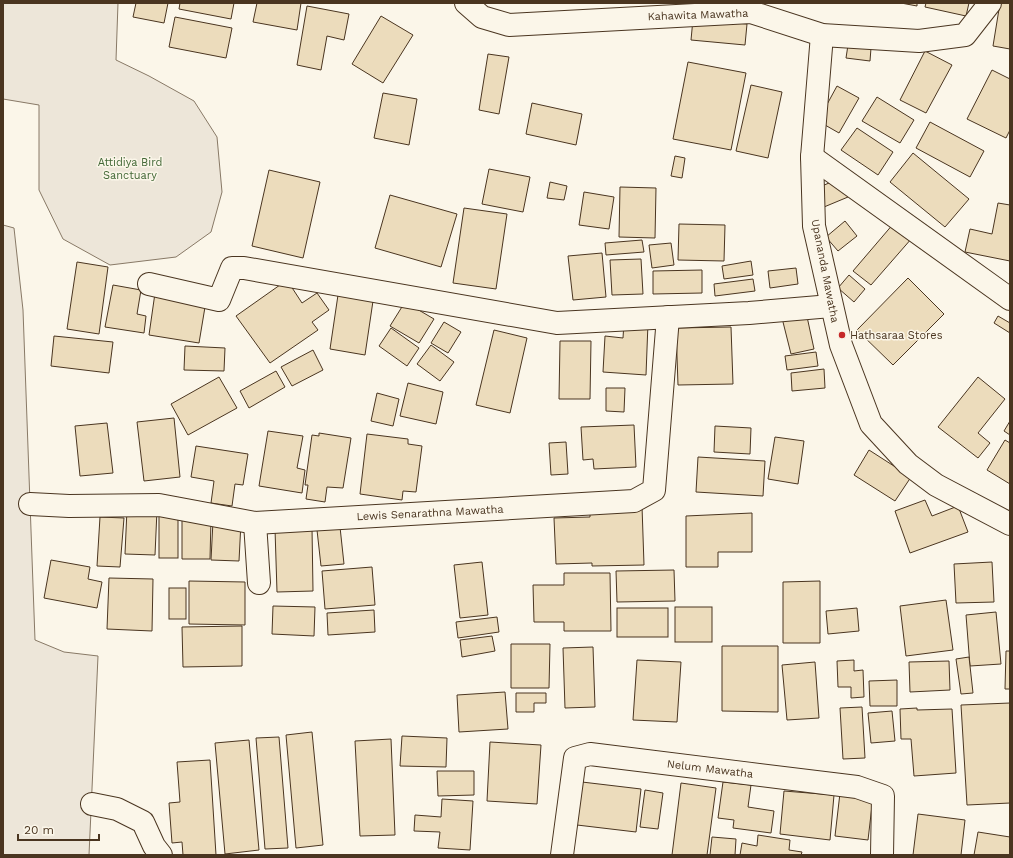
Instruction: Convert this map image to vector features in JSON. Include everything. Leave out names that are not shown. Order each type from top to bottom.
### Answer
[{"type":"street","name":"Kahawita Mawatha","points":[[466,3],[482,17],[509,25],[750,12],[822,35],[919,42],[965,35],[990,3]]},
{"type":"street","name":"Upananda Mawatha","points":[[822,35],[812,157],[814,226],[840,345],[871,424],[908,464],[936,485],[1010,524]]},
{"type":"street","points":[[812,157],[1010,299]]},
{"type":"street","points":[[148,284],[219,300],[232,268],[244,268],[557,323],[831,306]]},
{"type":"street","name":"Lewis Senarathna Mawatha","points":[[30,504],[69,506],[159,505],[255,523],[634,501],[654,490],[668,317]]},
{"type":"street","points":[[255,523],[259,583]]},
{"type":"street","name":"Nelum Mawatha","points":[[562,855],[575,758],[590,754],[857,787],[883,796],[882,855]]},
{"type":"street","points":[[92,804],[117,809],[143,822],[154,846],[161,855]]},
{"type":"green space","name":"Attidiya Bird Sanctuary","points":[[3,3],[118,3],[116,60],[194,101],[217,137],[222,192],[211,232],[176,257],[110,265],[63,239],[39,190],[39,105],[3,99]]},
{"type":"green space","points":[[3,225],[14,228],[23,310],[35,640],[64,652],[98,656],[89,855],[3,855]]},
{"type":"building","points":[[136,3],[168,3],[164,23],[133,17]]},
{"type":"building","points":[[180,3],[234,3],[231,19],[179,9]]},
{"type":"building","points":[[257,3],[301,3],[297,30],[253,22]]},
{"type":"building","points":[[901,3],[917,3],[917,6]]},
{"type":"building","points":[[926,3],[969,3],[966,16],[925,7]]},
{"type":"building","points":[[1000,3],[1010,3],[1010,49],[993,46]]},
{"type":"building","points":[[307,6],[349,14],[344,40],[327,36],[321,70],[297,65]]},
{"type":"building","points":[[381,16],[413,35],[383,83],[352,64]]},
{"type":"building","points":[[175,17],[232,28],[226,58],[169,47]]},
{"type":"building","points":[[693,19],[747,24],[745,45],[691,40]]},
{"type":"building","points":[[848,45],[871,48],[870,61],[846,58]]},
{"type":"building","points":[[925,51],[952,65],[926,113],[900,100]]},
{"type":"building","points":[[488,54],[509,57],[499,114],[479,110]]},
{"type":"building","points":[[688,62],[746,73],[731,150],[673,139]]},
{"type":"building","points":[[992,70],[1010,79],[1010,130],[1006,138],[967,119]]},
{"type":"building","points":[[751,85],[782,92],[768,158],[736,151]]},
{"type":"building","points":[[837,86],[859,98],[839,133],[818,121]]},
{"type":"building","points":[[383,93],[417,99],[409,145],[374,138]]},
{"type":"building","points":[[877,97],[914,120],[900,143],[862,121]]},
{"type":"building","points":[[532,103],[582,114],[576,145],[526,134]]},
{"type":"building","points":[[930,122],[984,151],[970,177],[916,148]]},
{"type":"building","points":[[857,128],[893,152],[878,175],[841,150]]},
{"type":"building","points":[[913,153],[969,199],[945,227],[890,182]]},
{"type":"building","points":[[675,156],[685,158],[682,178],[671,176]]},
{"type":"building","points":[[489,169],[530,177],[523,212],[482,204]]},
{"type":"building","points":[[269,170],[320,182],[303,258],[252,246]]},
{"type":"building","points":[[841,178],[848,197],[824,207],[817,188]]},
{"type":"building","points":[[550,182],[567,186],[564,200],[547,198]]},
{"type":"building","points":[[620,187],[656,188],[655,238],[619,237]]},
{"type":"building","points":[[584,192],[614,197],[609,229],[579,225]]},
{"type":"building","points":[[390,195],[457,214],[441,267],[375,248]]},
{"type":"building","points":[[998,203],[1010,205],[1010,261],[965,252],[970,229],[992,234]]},
{"type":"building","points":[[464,208],[507,214],[496,289],[453,283]]},
{"type":"building","points":[[845,221],[857,236],[838,251],[826,237]]},
{"type":"building","points":[[894,223],[912,238],[871,285],[853,271]]},
{"type":"building","points":[[679,224],[725,225],[724,261],[678,260]]},
{"type":"building","points":[[642,240],[644,252],[606,255],[605,243]]},
{"type":"building","points":[[671,243],[674,265],[652,268],[649,245]]},
{"type":"building","points":[[602,253],[606,297],[573,300],[568,256]]},
{"type":"building","points":[[641,259],[643,294],[612,295],[610,260]]},
{"type":"building","points":[[751,261],[753,275],[724,279],[722,266]]},
{"type":"building","points":[[77,262],[108,267],[99,334],[67,329]]},
{"type":"building","points":[[796,268],[798,284],[770,288],[768,271]]},
{"type":"building","points":[[702,270],[702,293],[653,294],[653,271]]},
{"type":"building","points":[[849,275],[865,289],[854,302],[838,288]]},
{"type":"building","points":[[908,278],[944,314],[893,365],[857,330]]},
{"type":"building","points":[[753,279],[755,291],[715,296],[714,284]]},
{"type":"building","points":[[287,280],[302,303],[317,293],[329,310],[312,322],[318,330],[270,363],[236,316]]},
{"type":"building","points":[[113,285],[141,290],[137,314],[146,316],[144,333],[105,327]]},
{"type":"building","points":[[155,293],[206,301],[199,343],[149,335]]},
{"type":"building","points":[[338,295],[373,301],[365,355],[330,349]]},
{"type":"building","points":[[405,302],[434,319],[419,343],[390,326]]},
{"type":"building","points":[[806,312],[814,349],[791,354],[782,318]]},
{"type":"building","points":[[998,316],[1010,323],[1010,333],[994,323]]},
{"type":"building","points":[[444,322],[461,332],[448,353],[431,343]]},
{"type":"building","points":[[624,322],[648,323],[646,375],[603,372],[605,336],[623,338]]},
{"type":"building","points":[[731,327],[733,384],[678,385],[676,328]]},
{"type":"building","points":[[391,328],[419,348],[407,366],[379,346]]},
{"type":"building","points":[[494,330],[527,338],[510,413],[476,405]]},
{"type":"building","points":[[54,336],[113,342],[109,373],[51,366]]},
{"type":"building","points":[[560,341],[591,341],[590,399],[559,399]]},
{"type":"building","points":[[431,345],[454,362],[440,381],[417,364]]},
{"type":"building","points":[[185,346],[225,348],[224,371],[184,370]]},
{"type":"building","points":[[313,350],[323,370],[292,386],[281,367]]},
{"type":"building","points":[[816,352],[818,366],[787,370],[785,356]]},
{"type":"building","points":[[824,369],[825,388],[792,391],[791,373]]},
{"type":"building","points":[[276,371],[285,387],[249,408],[240,391]]},
{"type":"building","points":[[219,377],[237,408],[188,435],[171,404]]},
{"type":"building","points":[[978,377],[1005,399],[978,433],[990,443],[978,458],[938,427]]},
{"type":"building","points":[[408,383],[443,392],[436,424],[400,416]]},
{"type":"building","points":[[606,388],[625,388],[624,412],[606,411]]},
{"type":"building","points":[[377,393],[399,399],[393,426],[371,421]]},
{"type":"building","points":[[174,418],[180,477],[144,481],[137,422]]},
{"type":"building","points":[[1010,421],[1010,435],[1004,431]]},
{"type":"building","points":[[107,423],[113,473],[80,476],[75,426]]},
{"type":"building","points":[[634,425],[636,467],[594,469],[593,459],[583,460],[581,427]]},
{"type":"building","points":[[715,426],[751,428],[750,454],[714,452]]},
{"type":"building","points":[[268,431],[303,436],[297,468],[305,470],[302,493],[259,486]]},
{"type":"building","points":[[319,433],[351,438],[343,488],[327,487],[325,502],[306,499],[308,485],[305,485],[312,435],[319,436]]},
{"type":"building","points":[[367,434],[408,439],[408,444],[422,446],[416,492],[403,491],[402,500],[360,494]]},
{"type":"building","points":[[775,437],[804,441],[798,484],[768,479]]},
{"type":"building","points":[[1005,440],[1010,443],[1010,484],[987,470]]},
{"type":"building","points":[[566,442],[568,474],[551,475],[549,443]]},
{"type":"building","points":[[196,446],[248,454],[243,485],[235,484],[232,506],[211,503],[214,481],[191,477]]},
{"type":"building","points":[[869,450],[911,477],[895,501],[854,475]]},
{"type":"building","points":[[698,457],[765,461],[763,496],[696,492]]},
{"type":"building","points":[[925,500],[932,516],[958,506],[968,532],[910,553],[895,511]]},
{"type":"building","points":[[642,506],[644,565],[592,566],[592,563],[556,564],[554,518],[590,517],[590,508]]},
{"type":"building","points":[[127,509],[157,510],[155,555],[125,554]]},
{"type":"building","points":[[752,513],[752,552],[718,552],[718,567],[686,567],[686,516]]},
{"type":"building","points":[[159,515],[178,515],[178,558],[159,558]]},
{"type":"building","points":[[100,517],[124,518],[120,567],[97,566]]},
{"type":"building","points":[[182,518],[211,519],[210,559],[182,559]]},
{"type":"building","points":[[213,521],[241,522],[239,561],[211,560]]},
{"type":"building","points":[[340,527],[344,564],[321,566],[317,530]]},
{"type":"building","points":[[312,528],[313,591],[277,592],[275,529]]},
{"type":"building","points":[[51,560],[90,567],[88,579],[102,582],[97,608],[44,598]]},
{"type":"building","points":[[482,562],[488,615],[460,618],[454,565]]},
{"type":"building","points":[[992,562],[994,602],[956,603],[954,564]]},
{"type":"building","points":[[372,567],[375,605],[325,609],[322,571]]},
{"type":"building","points":[[674,570],[675,601],[617,602],[616,571]]},
{"type":"building","points":[[564,573],[610,573],[611,631],[564,631],[564,622],[534,622],[533,585],[564,585]]},
{"type":"building","points":[[109,578],[153,579],[152,631],[107,629]]},
{"type":"building","points":[[189,581],[245,582],[245,625],[189,624]]},
{"type":"building","points":[[820,581],[820,643],[783,643],[783,582]]},
{"type":"building","points":[[169,588],[186,588],[186,619],[169,619]]},
{"type":"building","points":[[946,600],[953,650],[906,656],[900,606]]},
{"type":"building","points":[[273,606],[315,607],[314,636],[272,634]]},
{"type":"building","points":[[675,607],[712,607],[712,642],[675,642]]},
{"type":"building","points":[[617,608],[668,608],[668,637],[617,637]]},
{"type":"building","points":[[857,608],[859,631],[828,634],[826,611]]},
{"type":"building","points":[[374,610],[375,632],[328,635],[327,613]]},
{"type":"building","points":[[996,612],[1001,664],[970,666],[966,615]]},
{"type":"building","points":[[497,617],[499,632],[458,638],[456,622]]},
{"type":"building","points":[[242,626],[242,666],[183,667],[182,627]]},
{"type":"building","points":[[492,636],[495,651],[462,657],[460,640]]},
{"type":"building","points":[[511,644],[550,644],[549,688],[511,688]]},
{"type":"building","points":[[722,646],[778,646],[778,712],[722,711]]},
{"type":"building","points":[[593,647],[595,707],[565,708],[563,648]]},
{"type":"building","points":[[1006,651],[1010,651],[1010,689],[1005,689]]},
{"type":"building","points":[[969,657],[973,693],[961,694],[956,659]]},
{"type":"building","points":[[637,660],[681,662],[677,722],[633,720]]},
{"type":"building","points":[[854,660],[854,671],[863,670],[864,697],[851,698],[851,687],[838,687],[837,661]]},
{"type":"building","points":[[949,661],[950,690],[910,692],[909,662]]},
{"type":"building","points":[[815,662],[819,718],[787,720],[782,665]]},
{"type":"building","points":[[897,680],[897,706],[870,706],[869,681]]},
{"type":"building","points":[[505,692],[508,729],[459,732],[457,695]]},
{"type":"building","points":[[516,693],[546,693],[546,703],[534,703],[534,712],[516,712]]},
{"type":"building","points":[[1010,703],[1010,803],[967,805],[961,705]]},
{"type":"building","points":[[862,707],[865,758],[843,759],[840,708]]},
{"type":"building","points":[[917,708],[917,710],[952,709],[956,773],[914,776],[911,739],[901,739],[900,709]]},
{"type":"building","points":[[892,711],[895,741],[871,743],[868,713]]},
{"type":"building","points":[[312,732],[323,845],[296,848],[286,735]]},
{"type":"building","points":[[402,736],[447,738],[446,767],[400,766]]},
{"type":"building","points":[[279,737],[288,848],[265,849],[256,738]]},
{"type":"building","points":[[391,739],[395,835],[360,836],[355,741]]},
{"type":"building","points":[[249,740],[259,850],[225,854],[215,743]]},
{"type":"building","points":[[490,742],[541,745],[537,804],[487,801]]},
{"type":"building","points":[[210,760],[216,855],[183,855],[182,842],[172,843],[169,803],[180,802],[177,762]]},
{"type":"building","points":[[437,771],[474,771],[474,795],[438,796]]},
{"type":"building","points":[[582,782],[641,789],[636,832],[577,825]]},
{"type":"building","points":[[723,782],[751,785],[748,807],[774,811],[771,833],[733,828],[734,820],[718,818]]},
{"type":"building","points":[[681,783],[716,788],[707,855],[672,855]]},
{"type":"building","points":[[645,790],[663,793],[658,829],[640,827]]},
{"type":"building","points":[[784,791],[834,795],[830,840],[780,834]]},
{"type":"building","points":[[840,793],[873,797],[868,840],[835,836]]},
{"type":"building","points":[[442,799],[473,801],[470,850],[438,848],[440,832],[414,831],[415,815],[441,817]]},
{"type":"building","points":[[918,814],[965,820],[961,855],[913,855]]},
{"type":"building","points":[[978,832],[1010,837],[1010,855],[974,855]]},
{"type":"building","points":[[758,835],[790,840],[789,850],[802,852],[801,855],[740,855],[742,843],[757,846]]},
{"type":"building","points":[[712,837],[736,839],[735,855],[710,855]]},
{"type":"place","name":"Hathsaraa Stores","points":[[842,335]]}]
